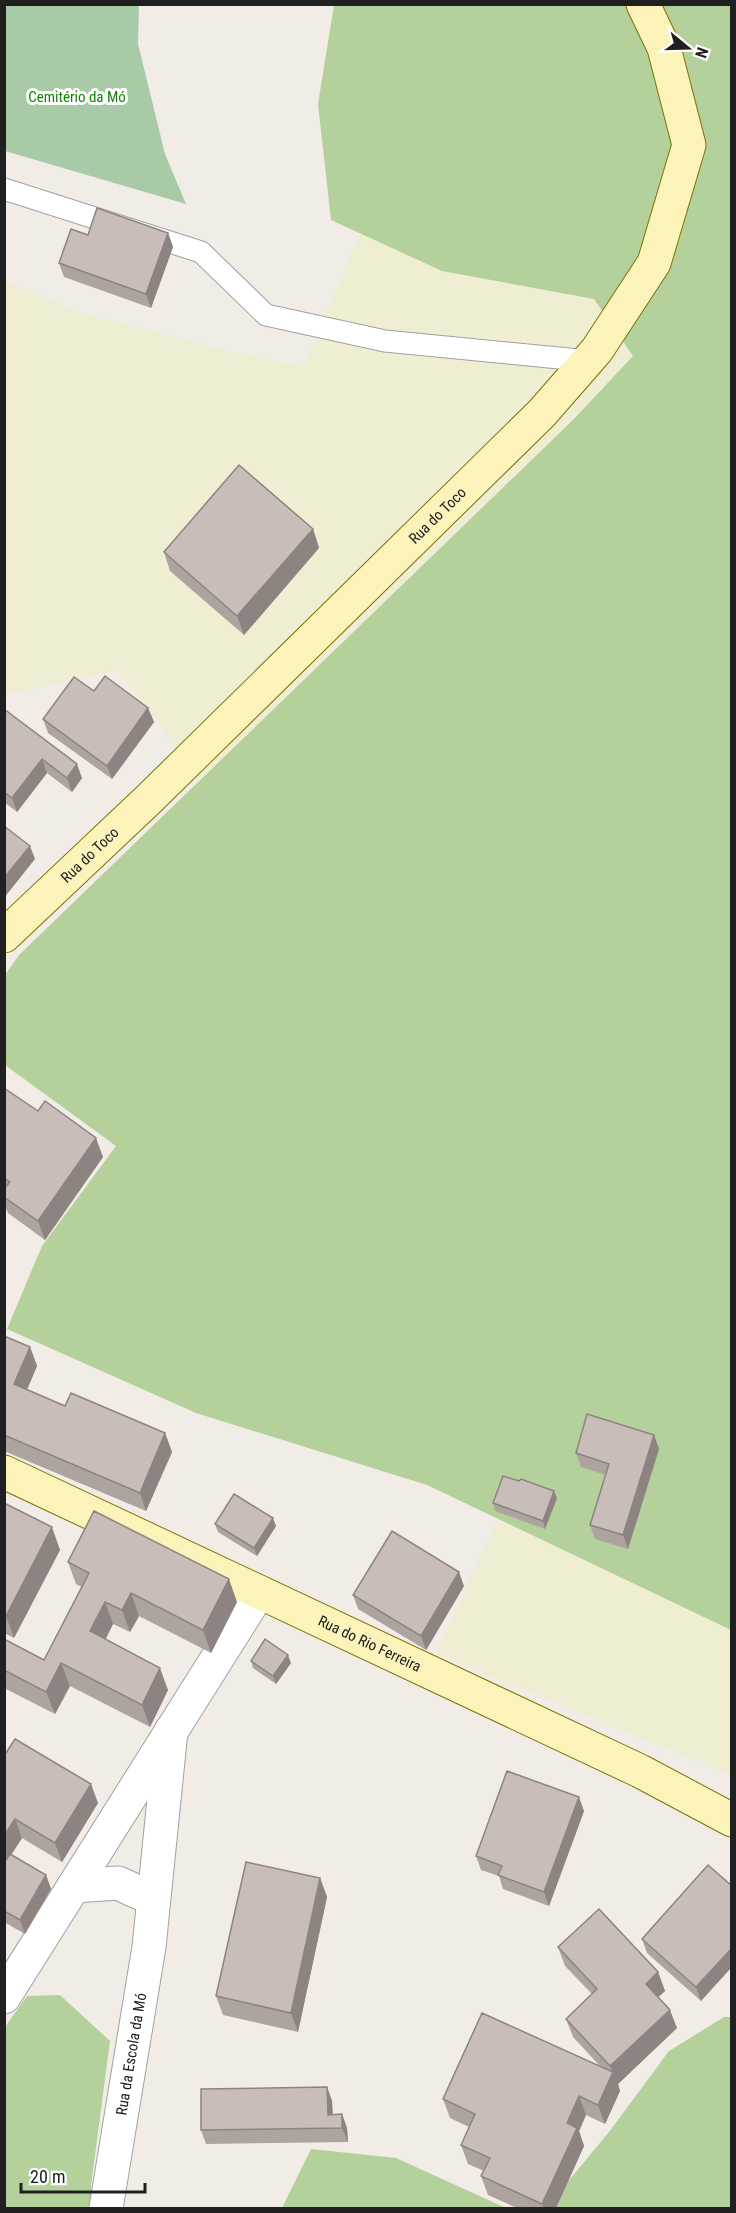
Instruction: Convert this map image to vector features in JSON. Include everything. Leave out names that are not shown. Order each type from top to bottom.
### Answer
[{"type":"street","name":"Rua do Toco","points":[[4,936],[149,799],[534,421],[589,361],[654,263],[689,145],[664,48],[643,4]]},
{"type":"street","name":"Rua do Rio Ferreira","points":[[4,1472],[640,1771],[732,1820]]},
{"type":"street","name":"Rua da Escola da Mó","points":[[4,1997],[259,1592]]},
{"type":"street","name":"Rua da Escola da Mó","points":[[106,2208],[148,1947],[171,1731]]},
{"type":"street","points":[[75,1886],[118,1883],[153,1899]]},
{"type":"lane","points":[[4,189],[201,252],[266,315],[385,341],[589,361]]},
{"type":"shaded area","points":[[360,233],[442,271],[594,299],[634,355],[573,420],[200,780],[119,670],[5,694],[4,281],[71,310],[228,351],[304,367]]},
{"type":"shaded area","points":[[498,1519],[731,1630],[731,1775],[436,1653]]},
{"type":"green space","name":"Cemitério da Mó","points":[[4,5],[139,5],[138,44],[165,154],[186,204],[5,151]]},
{"type":"green space","points":[[334,5],[731,5],[731,1630],[427,1485],[196,1413],[7,1329],[42,1246],[116,1146],[5,1065],[5,975],[19,955],[573,420],[633,356],[594,299],[442,271],[331,220],[318,104]]},
{"type":"green space","points":[[60,1995],[110,2041],[91,2186],[96,2208],[5,2208],[5,2027],[27,1996]]},
{"type":"green space","points":[[724,2017],[731,2017],[731,2208],[546,2208],[609,2132],[669,2051]]},
{"type":"green space","points":[[311,2149],[396,2158],[506,2208],[282,2208]]},
{"type":"building","points":[[97,208],[168,233],[146,294],[59,263],[71,229],[88,235]]},
{"type":"building","points":[[239,465],[313,529],[237,616],[164,552]]},
{"type":"building","points":[[105,676],[148,708],[107,766],[43,719],[74,677],[94,691]]},
{"type":"building","points":[[4,709],[77,764],[67,778],[42,759],[12,798],[4,792]]},
{"type":"building","points":[[4,826],[30,846],[4,878]]},
{"type":"building","points":[[4,1088],[38,1111],[45,1101],[96,1138],[38,1221],[4,1197],[4,1189],[10,1182],[4,1178]]},
{"type":"building","points":[[4,1336],[30,1347],[14,1384],[65,1406],[71,1393],[165,1433],[140,1493],[4,1435]]},
{"type":"building","points":[[587,1414],[654,1435],[623,1535],[590,1525],[609,1464],[576,1453]]},
{"type":"building","points":[[503,1476],[519,1481],[521,1479],[554,1491],[543,1521],[493,1503]]},
{"type":"building","points":[[234,1494],[273,1518],[254,1548],[215,1524]]},
{"type":"building","points":[[4,1503],[52,1527],[6,1616],[4,1615]]},
{"type":"building","points":[[94,1511],[229,1579],[203,1630],[131,1593],[122,1610],[105,1602],[90,1631],[160,1668],[142,1705],[61,1663],[46,1692],[4,1670],[4,1639],[44,1660],[89,1573],[68,1562]]},
{"type":"building","points":[[392,1531],[459,1572],[421,1636],[353,1595]]},
{"type":"building","points":[[265,1639],[288,1655],[273,1676],[251,1661]]},
{"type":"building","points":[[15,1739],[91,1784],[55,1843],[15,1819],[4,1836],[4,1756]]},
{"type":"building","points":[[507,1771],[579,1797],[544,1892],[498,1875],[502,1866],[476,1856]]},
{"type":"building","points":[[10,1854],[46,1875],[20,1920],[4,1911],[4,1863]]},
{"type":"building","points":[[246,1862],[320,1878],[291,2013],[216,1996]]},
{"type":"building","points":[[708,1865],[732,1886],[732,1948],[696,1987],[642,1939]]},
{"type":"building","points":[[599,1909],[658,1972],[646,1984],[670,2010],[610,2066],[566,2019],[597,1989],[558,1947]]},
{"type":"building","points":[[482,2013],[613,2072],[598,2105],[579,2096],[567,2123],[577,2128],[542,2204],[481,2176],[490,2158],[461,2145],[475,2114],[443,2099]]},
{"type":"building","points":[[327,2087],[328,2115],[342,2114],[342,2128],[201,2130],[201,2089]]}]
